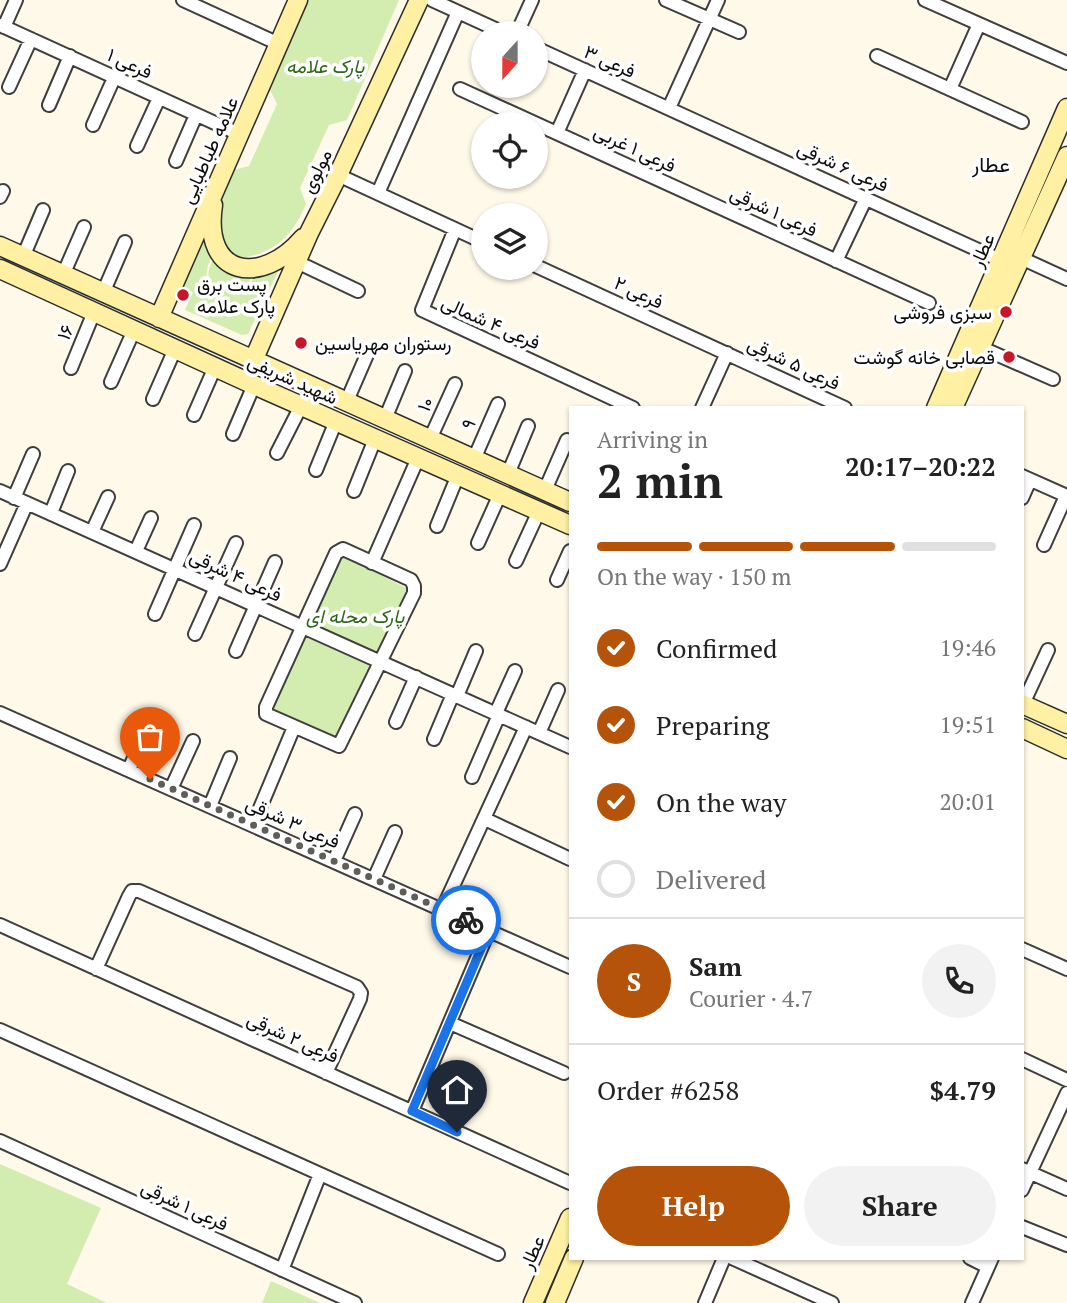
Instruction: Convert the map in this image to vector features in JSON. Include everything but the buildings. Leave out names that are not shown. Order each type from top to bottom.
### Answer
[{"type":"main road","name":"علامه طباطبایی","points":[[159,318],[298,0]]},
{"type":"main road","name":"مولوی","points":[[253,361],[309,232],[419,0]]},
{"type":"main road","name":"عطار","points":[[954,406],[1000,260],[1067,108]]},
{"type":"main road","name":"عطار","points":[[937,406],[1021,258],[1067,156]]},
{"type":"main road","points":[[215,188],[211,214],[215,246],[225,261],[235,267],[244,270],[266,267],[292,250],[309,232]]},
{"type":"main road","name":"شهید شریفی","points":[[0,246],[569,502]]},
{"type":"main road","name":"شهید شریفی","points":[[0,269],[569,525]]},
{"type":"main road","points":[[384,443],[393,423]]},
{"type":"main road","points":[[1024,704],[1066,721]]},
{"type":"main road","points":[[1024,729],[1067,749]]},
{"type":"main road","name":"عطار","points":[[533,1303],[569,1220]]},
{"type":"main road","points":[[555,1303],[572,1260]]},
{"type":"street","points":[[2,26],[16,0]]},
{"type":"street","points":[[183,0],[279,44]]},
{"type":"street","points":[[432,0],[478,21]]},
{"type":"street","points":[[522,21],[532,0]]},
{"type":"street","points":[[666,0],[738,32]]},
{"type":"street","points":[[669,108],[718,0]]},
{"type":"street","points":[[925,0],[1067,63]]},
{"type":"street","points":[[378,193],[458,12]]},
{"type":"street","points":[[950,89],[979,24]]},
{"type":"street","name":"فرعی ۱","points":[[2,26],[239,134]]},
{"type":"street","points":[[9,87],[31,38]]},
{"type":"street","name":"فرعی ۳","points":[[548,53],[669,108]]},
{"type":"street","points":[[49,105],[70,56]]},
{"type":"street","points":[[877,56],[1022,122]]},
{"type":"street","points":[[460,89],[557,133],[585,70]]},
{"type":"street","points":[[93,125],[114,78]]},
{"type":"street","points":[[137,146],[159,98]]},
{"type":"street","name":"فرعی ۶ شرقی","points":[[669,108],[1000,260]]},
{"type":"street","points":[[176,161],[197,115]]},
{"type":"street","name":"فرعی ۱ غربی","points":[[557,133],[697,197]]},
{"type":"street","points":[[338,175],[471,236]]},
{"type":"street","name":"فرعی ۱ شرقی","points":[[697,197],[836,261]]},
{"type":"street","points":[[866,198],[836,261],[929,303]]},
{"type":"street","points":[[23,257],[43,210]]},
{"type":"street","points":[[63,275],[84,227]]},
{"type":"street","name":"فرعی ۴ شمالی","points":[[455,229],[422,310],[629,406]]},
{"type":"street","points":[[103,293],[125,242]]},
{"type":"street","points":[[1021,258],[1067,279]]},
{"type":"street","points":[[297,262],[358,291]]},
{"type":"street","name":"فرعی ۲","points":[[548,272],[727,354]]},
{"type":"street","name":"۱۶","points":[[71,368],[94,312]]},
{"type":"street","points":[[111,382],[134,330]]},
{"type":"street","points":[[973,344],[1053,379]]},
{"type":"street","points":[[153,399],[175,349]]},
{"type":"street","points":[[346,403],[369,350]]},
{"type":"street","points":[[703,406],[727,354]]},
{"type":"street","name":"فرعی ۵ شرقی","points":[[727,354],[838,406]]},
{"type":"street","points":[[194,415],[215,367]]},
{"type":"street","points":[[393,423],[405,371]]},
{"type":"street","name":"۱۰","points":[[429,439],[455,384]]},
{"type":"street","points":[[233,434],[254,385]]},
{"type":"street","name":"۹","points":[[474,459],[498,404]]},
{"type":"street","points":[[276,453],[301,406]]},
{"type":"street","points":[[316,470],[336,421]]},
{"type":"street","points":[[508,474],[528,426]]},
{"type":"street","points":[[545,491],[567,440]]},
{"type":"street","points":[[354,491],[384,443]]},
{"type":"street","points":[[14,498],[33,454]]},
{"type":"street","points":[[372,563],[418,458]]},
{"type":"street","points":[[51,513],[68,471]]},
{"type":"street","points":[[437,526],[458,475]]},
{"type":"street","points":[[1026,478],[1067,496],[1044,545]]},
{"type":"street","name":"فرعی ۴ شرقی","points":[[0,491],[569,747]]},
{"type":"street","points":[[478,543],[500,494]]},
{"type":"street","points":[[92,532],[108,497]]},
{"type":"street","points":[[0,564],[27,503]]},
{"type":"street","points":[[516,561],[539,511]]},
{"type":"street","points":[[136,551],[151,518]]},
{"type":"street","points":[[155,614],[194,525]]},
{"type":"street","points":[[195,634],[236,543]]},
{"type":"street","points":[[343,550],[372,563],[411,580],[414,593],[340,746],[272,718],[266,714],[266,707],[338,551],[343,550]]},
{"type":"street","points":[[557,580],[569,553]]},
{"type":"street","points":[[236,651],[275,562]]},
{"type":"street","points":[[1024,702],[1048,650]]},
{"type":"street","points":[[434,739],[476,651]]},
{"type":"street","points":[[471,776],[515,671]]},
{"type":"street","points":[[396,722],[416,677]]},
{"type":"street","points":[[539,733],[558,690]]},
{"type":"street","name":"فرعی ۳ شرقی","points":[[0,713],[569,967]]},
{"type":"street","points":[[129,770],[149,722]]},
{"type":"street","points":[[253,825],[294,727]]},
{"type":"street","points":[[442,910],[527,727]]},
{"type":"street","points":[[171,789],[193,741]]},
{"type":"street","points":[[210,806],[230,758]]},
{"type":"street","points":[[334,861],[355,814]]},
{"type":"street","points":[[485,819],[569,859]]},
{"type":"street","points":[[374,879],[395,832]]},
{"type":"street","points":[[96,969],[129,896],[132,891],[139,891],[356,987],[361,993],[360,999],[326,1073]]},
{"type":"street","name":"فرعی ۲ شرقی","points":[[0,925],[569,1183]]},
{"type":"street","points":[[412,1111],[489,930]]},
{"type":"street","points":[[1024,950],[1067,969]]},
{"type":"street","points":[[450,1023],[564,1073]]},
{"type":"street","points":[[0,1030],[498,1254]]},
{"type":"street","points":[[1024,1060],[1067,1080]]},
{"type":"street","points":[[1067,1093],[1026,1171],[1067,1189]]},
{"type":"street","name":"فرعی ۱ شرقی","points":[[0,1141],[355,1303]]},
{"type":"street","points":[[282,1270],[320,1174]]},
{"type":"street","points":[[1024,1228],[1067,1245]]},
{"type":"street","points":[[705,1303],[723,1260]]},
{"type":"street","points":[[736,1260],[832,1303]]},
{"type":"street","points":[[972,1303],[990,1262]]},
{"type":"green space","name":"پارک علامه","points":[[308,0],[399,0],[347,120],[329,125],[300,188],[306,204],[295,225],[274,247],[241,258],[224,242],[220,230],[223,193],[230,171],[249,166],[277,104],[269,88]]},
{"type":"green space","points":[[204,232],[213,256],[207,274],[213,291],[208,274],[215,257],[252,275],[247,289],[234,297],[248,290],[254,275],[282,263],[248,334],[242,335],[185,310],[193,292],[178,286]]},
{"type":"green space","name":"پارک محله ای","points":[[341,555],[410,590],[337,740],[272,711]]},
{"type":"green space","points":[[0,1164],[101,1208],[67,1284],[107,1303],[0,1303]]},
{"type":"green space","points":[[271,1281],[320,1303],[262,1303]]},
{"type":"way so far","points":[[150,779],[466,920]]},
{"type":"place","name":"پست برق پارک علامه","points":[[183,295]]},
{"type":"place","name":"سبزی فروشی","points":[[1006,312]]},
{"type":"place","name":"رستوران مهریاسین","points":[[301,343]]},
{"type":"place","name":"قصابی خانه گوشت","points":[[1009,357]]},
{"type":"district","name":"عطار","points":[[991,165]]},
{"type":"route","points":[[457,1132],[412,1111],[489,930],[466,920]]}]
